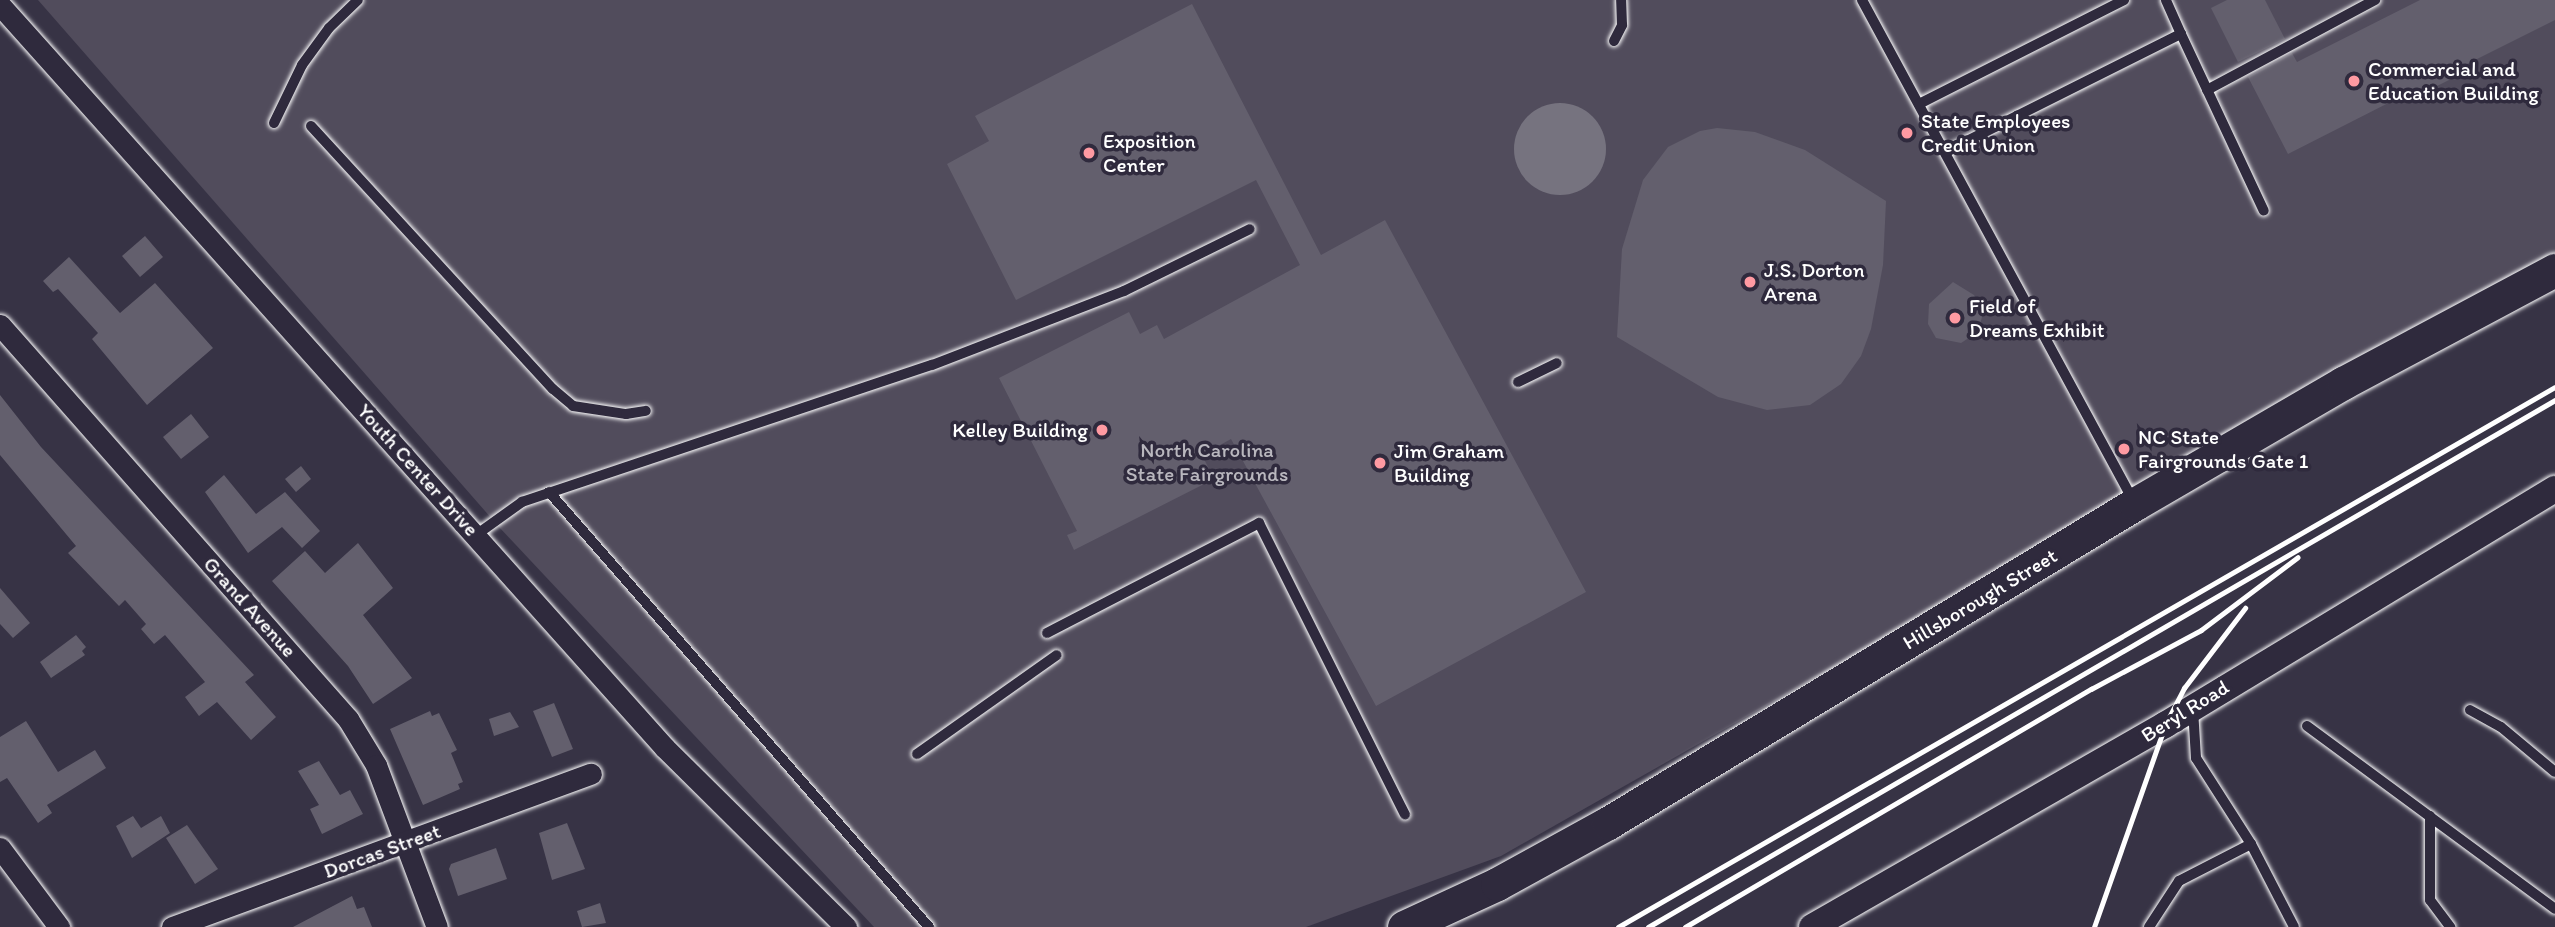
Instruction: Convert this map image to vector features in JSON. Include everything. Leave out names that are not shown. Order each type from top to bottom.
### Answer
[{"type":"main road","name":"Hillsborough Street","points":[[1404,927],[1497,884],[1608,822],[2135,504],[2343,383],[2555,270]]},
{"type":"street","name":"Youth Center Drive","points":[[0,5],[665,748],[846,927]]},
{"type":"street","name":"Grand Avenue","points":[[0,326],[348,719],[376,765],[409,842],[437,927]]},
{"type":"street","name":"Beryl Road","points":[[1812,927],[2193,706],[2555,489]]},
{"type":"street","name":"Dorcas Street","points":[[173,927],[591,774]]},
{"type":"street","points":[[0,848],[59,927]]},
{"type":"lane","points":[[274,122],[302,65],[329,28],[358,0]]},
{"type":"lane","points":[[1614,41],[1622,26],[1622,0]]},
{"type":"lane","points":[[1862,0],[2135,504]]},
{"type":"lane","points":[[1919,104],[2124,0]]},
{"type":"lane","points":[[2166,0],[2264,211]]},
{"type":"lane","points":[[2207,90],[2375,0]]},
{"type":"lane","points":[[1945,152],[2181,34]]},
{"type":"lane","points":[[311,126],[553,389],[573,406],[626,414],[646,411]]},
{"type":"lane","points":[[476,535],[522,502],[932,365],[1124,291],[1250,229]]},
{"type":"lane","points":[[1518,382],[1557,363]]},
{"type":"lane","points":[[549,492],[929,927]]},
{"type":"lane","points":[[1047,633],[1259,523],[1405,815]]},
{"type":"lane","points":[[917,754],[1057,655]]},
{"type":"lane","points":[[2193,706],[2196,758],[2251,844],[2294,927]]},
{"type":"lane","points":[[2470,710],[2501,727],[2555,772]]},
{"type":"lane","points":[[2306,726],[2555,909]]},
{"type":"lane","points":[[2430,816],[2430,900],[2450,927]]},
{"type":"lane","points":[[2149,927],[2179,881],[2251,844]]},
{"type":"green space","name":"North Carolina State Fairgrounds","points":[[38,0],[2555,0],[2555,258],[1501,856],[1306,927],[874,927],[499,527]]},
{"type":"shaded area","points":[[1560,103],[1578,106],[1593,116],[1603,131],[1606,149],[1603,167],[1593,182],[1578,192],[1560,195],[1542,192],[1527,182],[1517,167],[1514,149],[1517,131],[1527,116],[1542,106]]},
{"type":"building","points":[[2227,0],[2265,0],[2285,39],[2238,62],[2211,8]]},
{"type":"building","name":"Commercial and Education Building","points":[[2420,0],[2555,0],[2555,20],[2453,71],[2455,77],[2413,98],[2410,92],[2288,154],[2248,77],[2292,53],[2297,62]]},
{"type":"building","points":[[1192,4],[1321,255],[1385,220],[1586,592],[1376,706],[1231,439],[1202,455],[1214,479],[1074,550],[1067,535],[1077,531],[999,378],[1129,312],[1140,334],[1157,325],[1164,339],[1300,265],[1256,180],[1016,300],[947,164],[989,141],[975,116]]},
{"type":"building","name":"J.S. Dorton Arena","points":[[1717,128],[1755,132],[1805,150],[1886,201],[1883,265],[1871,329],[1861,356],[1841,384],[1810,405],[1767,410],[1718,397],[1617,337],[1622,249],[1643,180],[1668,147],[1700,131]]},
{"type":"building","points":[[145,236],[163,257],[140,277],[122,256]]},
{"type":"building","points":[[69,257],[120,313],[155,283],[213,348],[147,405],[92,339],[98,333],[58,289],[53,292],[43,281]]},
{"type":"building","name":"Field of Dreams Exhibit","points":[[1953,282],[1974,295],[1983,313],[1978,332],[1961,343],[1936,338],[1928,324],[1929,304]]},
{"type":"building","points":[[0,395],[41,447],[254,675],[245,682],[276,717],[251,740],[217,702],[199,716],[185,697],[205,682],[165,635],[154,644],[141,629],[146,624],[125,600],[119,606],[68,553],[76,546],[0,455]]},
{"type":"building","points":[[191,414],[209,437],[181,459],[163,437]]},
{"type":"building","points":[[301,466],[311,479],[296,492],[285,479]]},
{"type":"building","points":[[224,475],[256,514],[285,492],[320,531],[302,548],[282,527],[248,553],[205,492]]},
{"type":"building","points":[[358,543],[393,588],[363,615],[412,678],[373,704],[348,666],[272,581],[305,551],[325,573]]},
{"type":"building","points":[[0,588],[30,623],[13,638],[0,624]]},
{"type":"building","points":[[76,635],[86,647],[82,651],[85,655],[51,678],[40,662]]},
{"type":"building","points":[[554,703],[573,749],[552,757],[533,711]]},
{"type":"building","points":[[430,711],[432,716],[439,713],[457,750],[451,753],[463,782],[458,784],[460,789],[423,805],[390,729]]},
{"type":"building","points":[[510,712],[519,727],[494,736],[489,719]]},
{"type":"building","points":[[26,721],[58,772],[95,750],[106,768],[47,805],[52,813],[38,823],[7,778],[0,782],[0,737]]},
{"type":"building","points":[[319,761],[340,795],[350,790],[363,814],[322,834],[310,809],[319,805],[298,771]]},
{"type":"building","points":[[133,816],[141,828],[161,816],[170,833],[132,858],[116,826]]},
{"type":"building","points":[[567,823],[585,869],[552,880],[539,833]]},
{"type":"building","points":[[187,825],[218,869],[195,884],[166,838]]},
{"type":"building","points":[[496,848],[507,879],[458,896],[449,869],[451,864]]},
{"type":"building","points":[[352,896],[357,909],[364,907],[372,927],[293,927]]},
{"type":"building","points":[[600,903],[606,923],[582,927],[577,911]]},
{"type":"railway","points":[[1618,927],[2555,387]]},
{"type":"railway","points":[[1648,927],[2555,400]]},
{"type":"railway","points":[[1685,927],[2091,689],[2201,630],[2298,557]]},
{"type":"railway","points":[[2094,927],[2165,725],[2184,688],[2245,608]]},
{"type":"place","name":"Commercial and Education Building","points":[[2354,81]]},
{"type":"place","name":"State Employees Credit Union","points":[[1907,133]]},
{"type":"place","name":"Exposition Center","points":[[1089,153]]},
{"type":"place","name":"J.S. Dorton Arena","points":[[1750,282]]},
{"type":"place","name":"Field of Dreams Exhibit","points":[[1955,318]]},
{"type":"place","name":"Kelley Building","points":[[1102,430]]},
{"type":"place","name":"NC State Fairgrounds Gate 1","points":[[2124,449]]},
{"type":"place","name":"Jim Graham Building","points":[[1380,463]]}]
